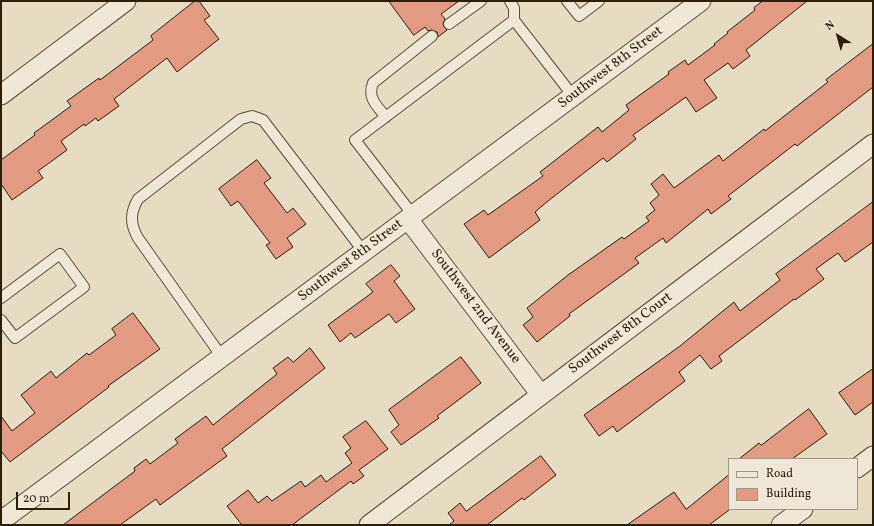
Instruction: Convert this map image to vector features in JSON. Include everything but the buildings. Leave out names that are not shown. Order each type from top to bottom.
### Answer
[{"type":"street","points":[[1,95],[126,1]]},
{"type":"street","name":"Southwest 8th Street","points":[[1,521],[701,1]]},
{"type":"street","name":"Southwest 8th Court","points":[[369,525],[873,144]]},
{"type":"street","name":"Southwest 2nd Avenue","points":[[411,217],[541,395]]},
{"type":"street","points":[[858,467],[873,456]]},
{"type":"street","points":[[782,525],[802,510]]},
{"type":"lane","points":[[448,24],[481,1]]},
{"type":"lane","points":[[510,1],[514,8],[514,20],[573,96]]},
{"type":"lane","points":[[567,1],[578,16],[599,1]]},
{"type":"lane","points":[[411,217],[355,140],[514,20]]},
{"type":"lane","points":[[386,117],[372,99],[370,94],[373,83],[432,36]]},
{"type":"lane","points":[[222,357],[138,238],[133,229],[131,219],[133,208],[138,199],[241,119],[252,116],[263,120],[364,252]]},
{"type":"lane","points":[[1,298],[60,254],[84,287],[15,338],[1,320]]}]
